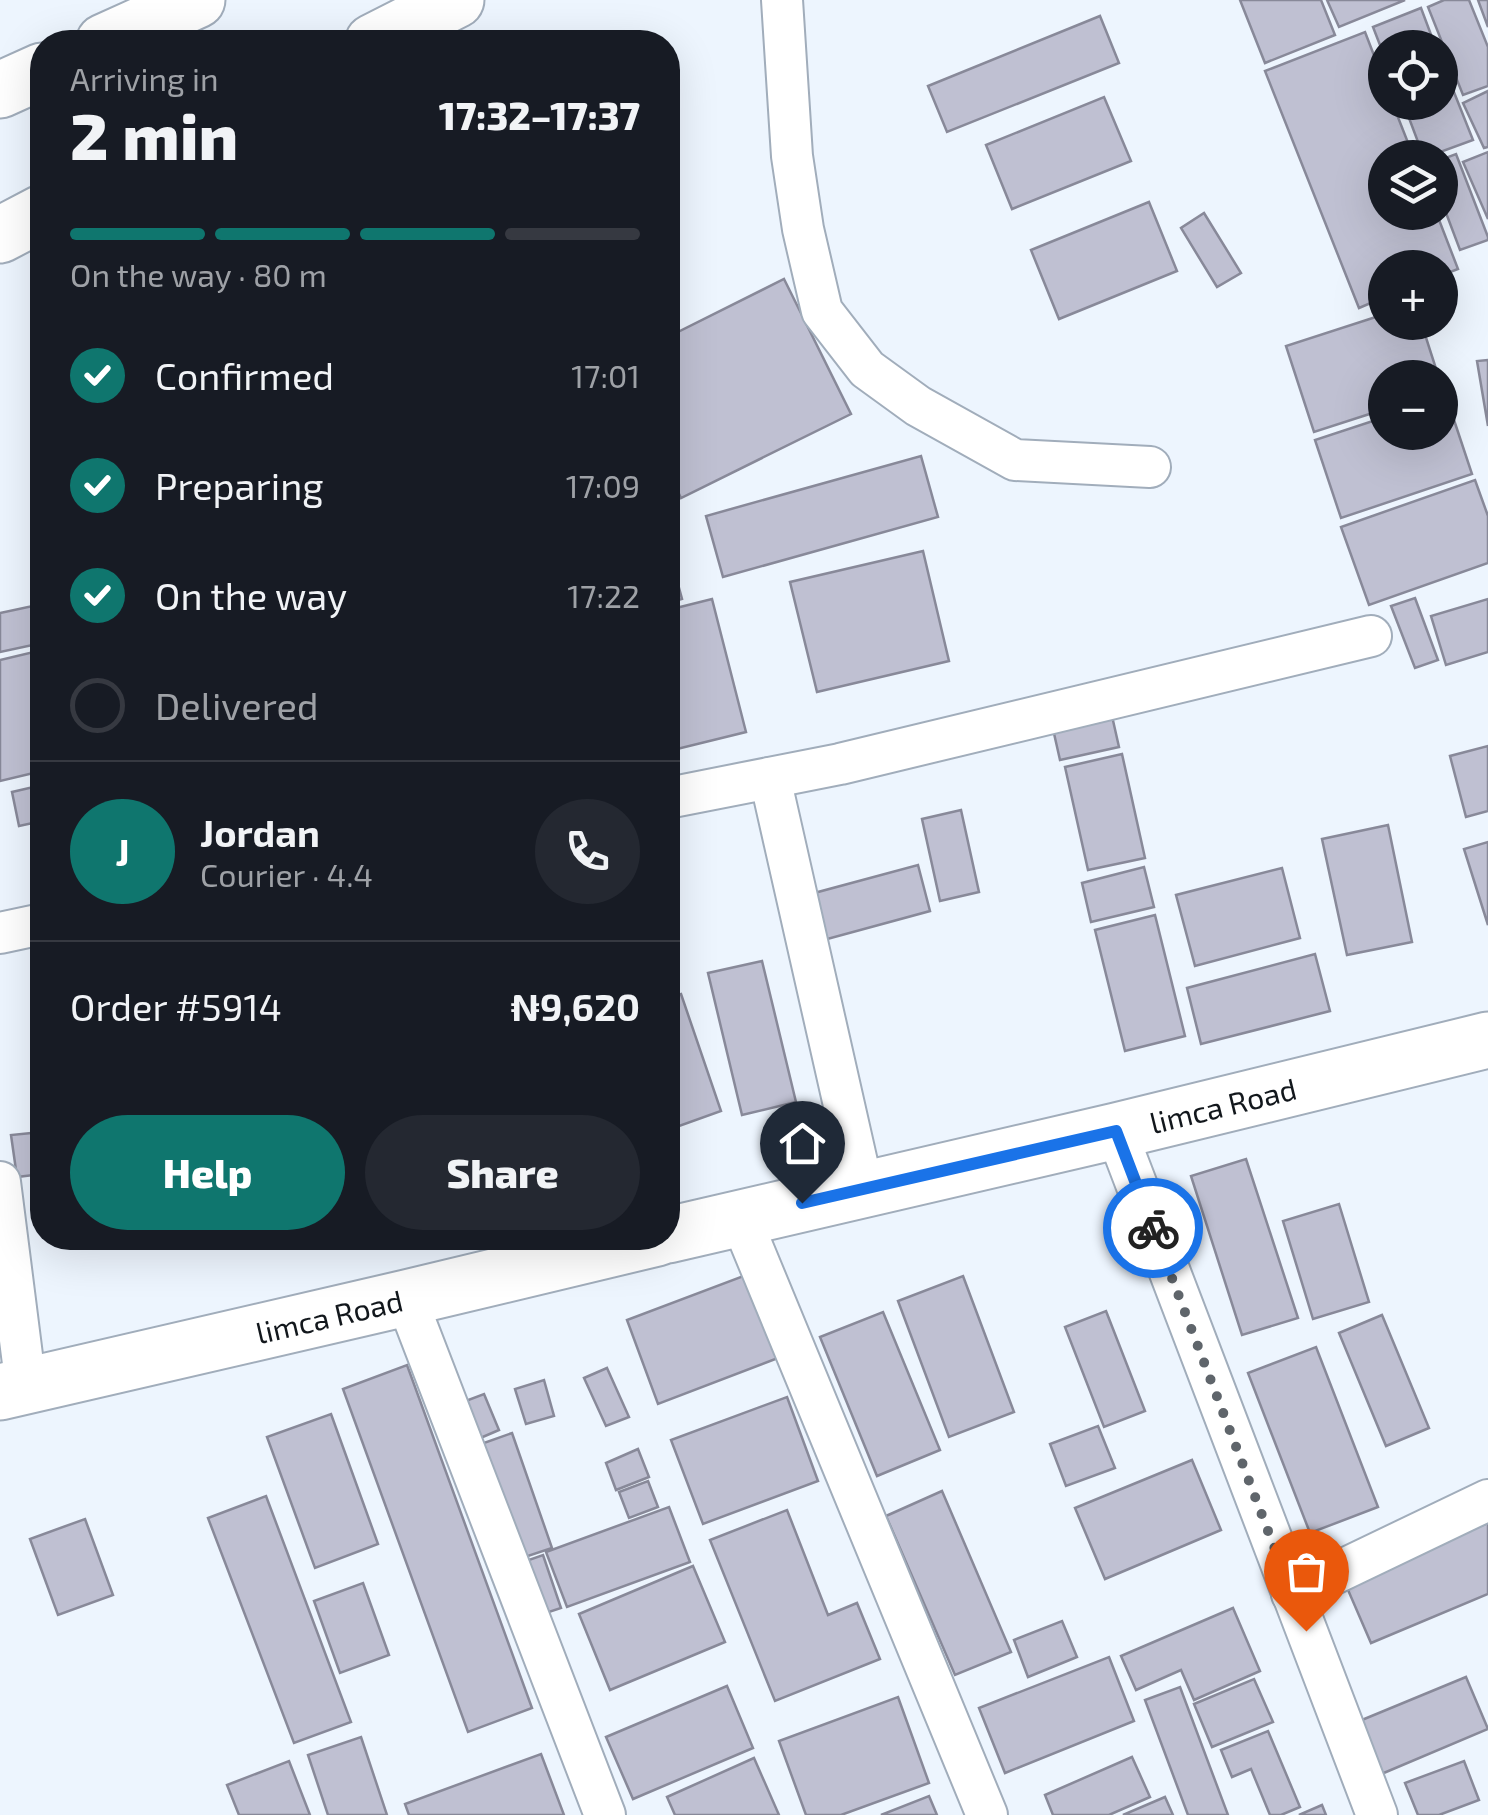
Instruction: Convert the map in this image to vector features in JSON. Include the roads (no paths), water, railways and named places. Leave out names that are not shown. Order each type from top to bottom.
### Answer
[{"type":"main road","points":[[131,30],[197,0]]},
{"type":"main road","points":[[397,30],[456,0]]},
{"type":"main road","points":[[0,90],[30,76]]},
{"type":"main road","points":[[0,235],[30,219]]},
{"type":"main road","name":"limca Road","points":[[680,1232],[1488,1040]]},
{"type":"main road","name":"limca Road","points":[[13,1389],[607,1250]]},
{"type":"street","points":[[782,0],[792,156],[803,229],[822,311],[868,369],[918,406],[1015,460],[1150,467]]},
{"type":"street","points":[[680,796],[840,764],[1371,636]]},
{"type":"street","points":[[770,778],[864,1190]]},
{"type":"street","points":[[0,933],[30,927]]},
{"type":"street","points":[[1116,1131],[1377,1815]]},
{"type":"street","points":[[0,1182],[13,1389]]},
{"type":"street","points":[[740,1217],[987,1815]]},
{"type":"street","points":[[406,1298],[605,1815]]},
{"type":"street","points":[[1292,1594],[1488,1500]]}]
